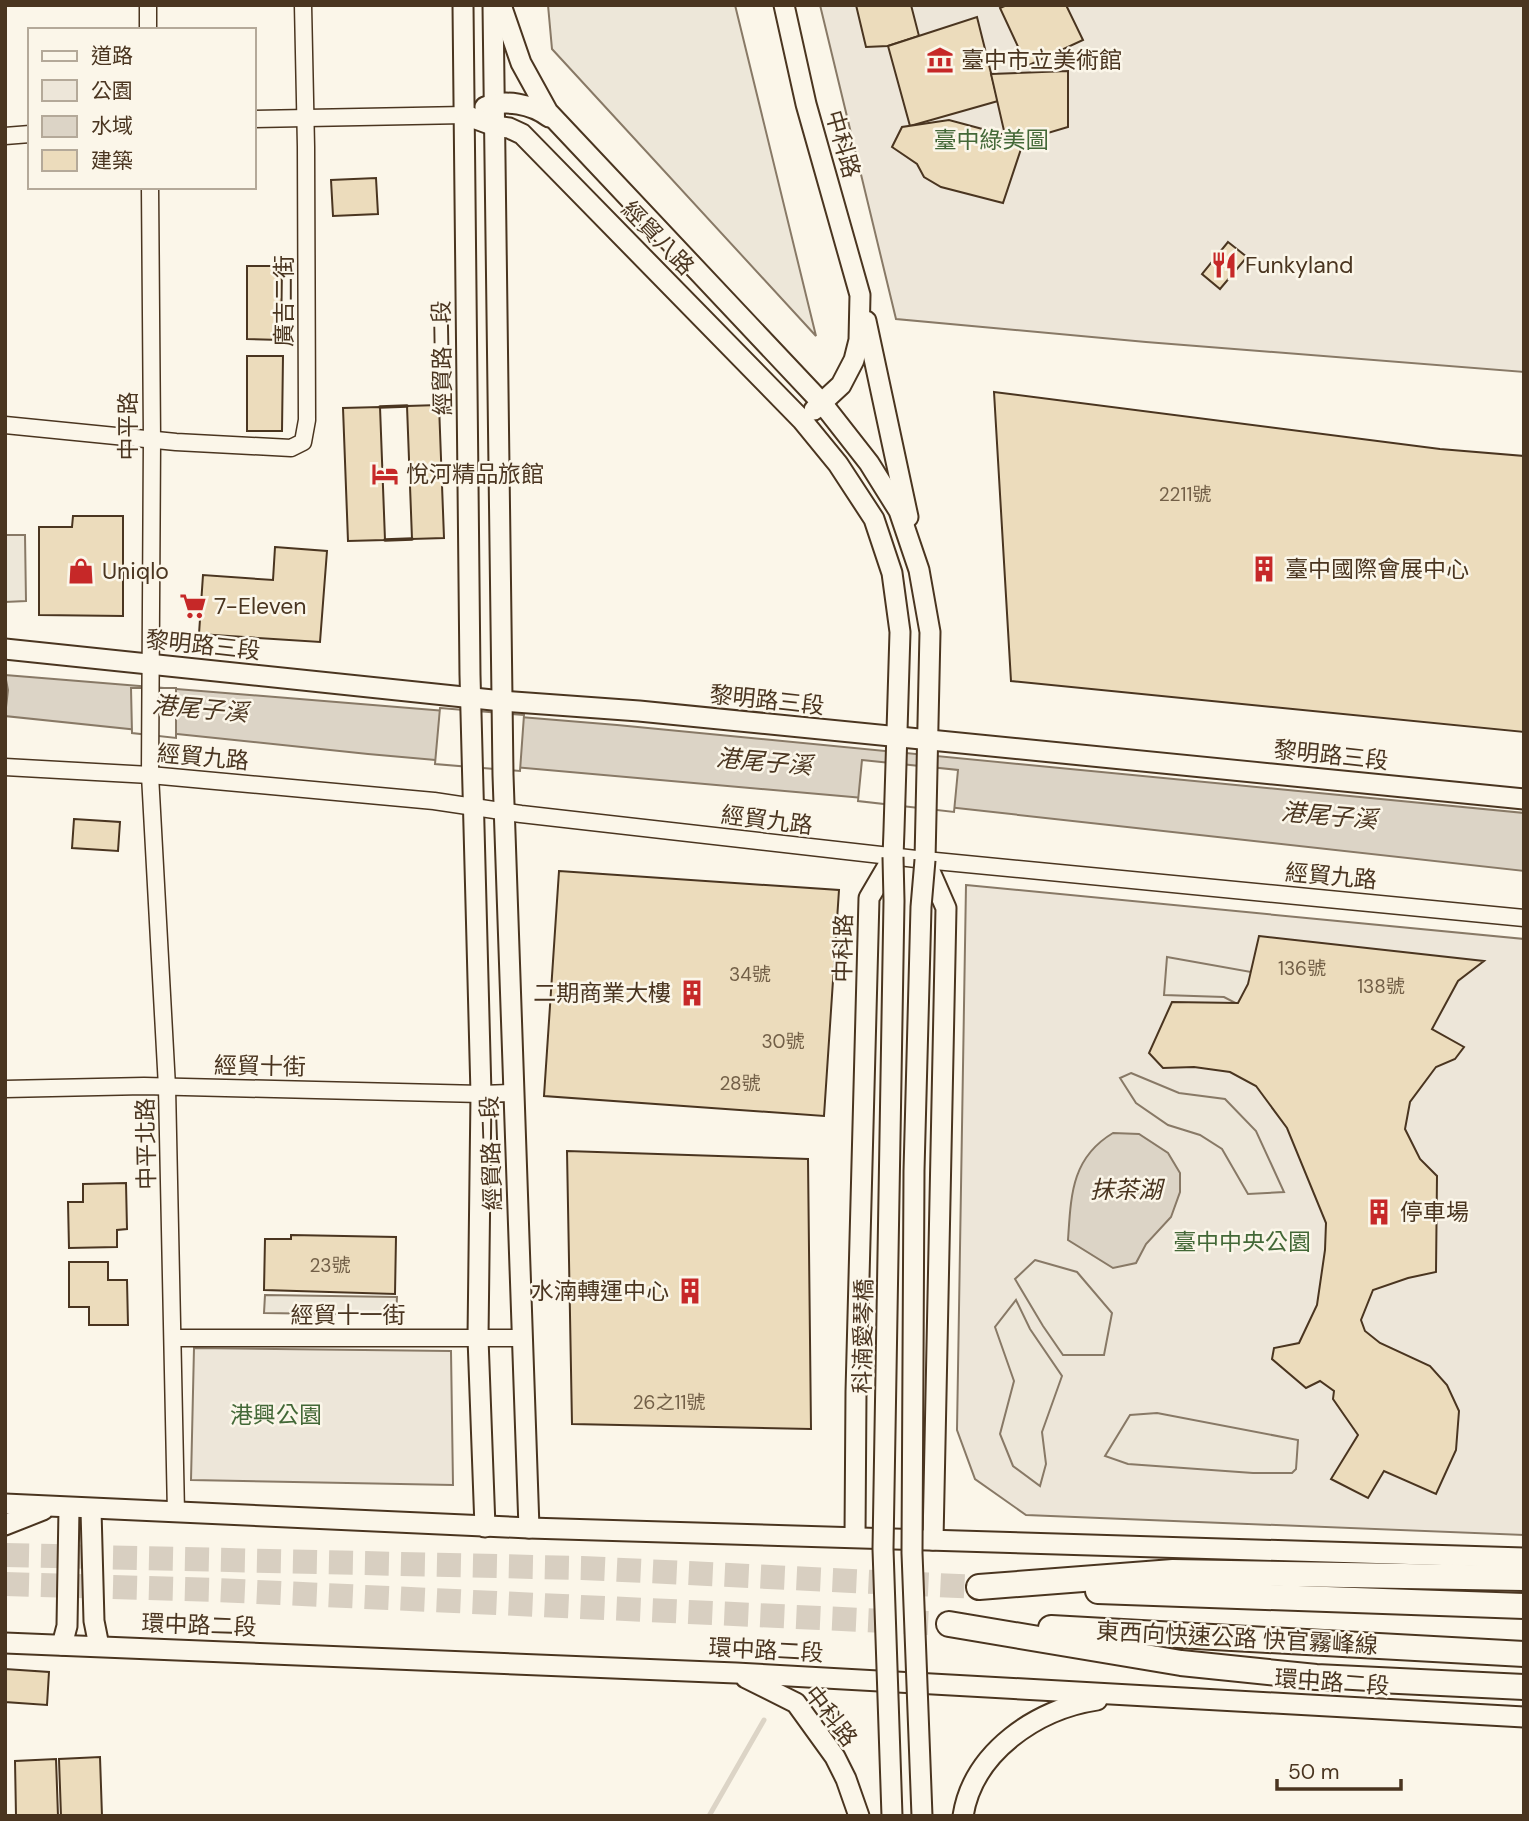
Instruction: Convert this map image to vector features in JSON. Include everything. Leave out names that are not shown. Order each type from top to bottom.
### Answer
[{"type":"highway","name":"東西向快速公路 快官霧峰線","points":[[1524,1578],[1173,1572],[979,1587],[1524,1606]]},
{"type":"highway","name":"東西向快速公路 快官霧峰線","points":[[1524,1654],[949,1624],[1181,1663],[1316,1677],[1524,1686]]},
{"type":"street","points":[[148,5],[148,28]]},
{"type":"street","name":"廣吉二街","points":[[152,439],[291,448],[303,442],[307,420],[303,5]]},
{"type":"street","name":"經貿路二段","points":[[463,5],[472,775],[481,1094],[478,1338],[485,1527]]},
{"type":"street","points":[[493,5],[502,705]]},
{"type":"street","name":"經貿八路","points":[[501,5],[530,83],[555,121],[822,403]]},
{"type":"street","name":"中科路","points":[[784,5],[806,104],[860,295],[930,632],[925,852],[946,908],[933,1539]]},
{"type":"street","name":"經貿八路","points":[[464,115],[495,103],[530,106],[555,121]]},
{"type":"street","name":"經貿八路","points":[[256,119],[464,115],[522,134],[802,420]]},
{"type":"street","points":[[5,136],[28,134]]},
{"type":"street","name":"中平路","points":[[149,756],[152,439],[150,189]]},
{"type":"street","name":"中科路","points":[[855,1537],[856,1392],[869,898],[893,857],[900,632],[892,573],[874,519],[838,464],[802,420],[841,385],[854,360],[859,340],[860,295]]},
{"type":"street","name":"中科路","points":[[822,403],[869,463],[899,511],[919,570]]},
{"type":"street","points":[[5,425],[152,439]]},
{"type":"street","name":"黎明路三段","points":[[5,649],[149,673],[471,704],[639,711],[1524,799]]},
{"type":"street","name":"經貿路二段","points":[[502,705],[528,1528]]},
{"type":"street","name":"中平北路","points":[[149,756],[167,1087],[176,1513]]},
{"type":"street","name":"經貿九路","points":[[5,767],[150,775],[434,801],[504,812],[893,857],[925,852],[1524,918]]},
{"type":"street","points":[[922,1816],[912,1539],[914,1171],[921,907],[925,852]]},
{"type":"street","name":"科湳愛琴橋","points":[[892,1816],[883,1549],[893,857]]},
{"type":"street","name":"經貿十街","points":[[5,1089],[167,1087],[514,1093]]},
{"type":"street","name":"經貿十一街","points":[[173,1338],[522,1338]]},
{"type":"street","points":[[5,1504],[485,1527],[1524,1558]]},
{"type":"street","points":[[5,1525],[34,1512],[63,1508]]},
{"type":"street","points":[[62,1644],[67,1626],[63,1508]]},
{"type":"street","points":[[92,1510],[94,1621],[99,1646]]},
{"type":"street","name":"環中路二段","points":[[5,1643],[736,1673],[1524,1717]]},
{"type":"street","name":"中科路","points":[[736,1673],[796,1703],[835,1757],[859,1816]]},
{"type":"street","points":[[963,1816],[970,1791],[989,1760],[1019,1730],[1040,1718],[1081,1702],[1133,1695]]},
{"type":"green space","name":"臺中綠美圖","points":[[820,5],[1524,5],[1524,372],[896,319]]},
{"type":"green space","name":"臺中中央公園","points":[[966,885],[1524,939],[1524,1535],[1026,1515],[975,1479],[957,1430]]},
{"type":"green space","name":"港興公園","points":[[194,1348],[451,1351],[453,1485],[191,1480]]},
{"type":"shaded area","points":[[548,5],[735,5],[816,336],[552,49]]},
{"type":"shaded area","points":[[5,535],[25,535],[26,601],[5,602]]},
{"type":"shaded area","points":[[1167,957],[1290,979],[1276,1024],[1224,997],[1164,995]]},
{"type":"shaded area","points":[[1131,1073],[1179,1093],[1225,1099],[1256,1131],[1284,1192],[1248,1194],[1222,1149],[1200,1135],[1168,1125],[1136,1103],[1120,1078]]},
{"type":"shaded area","points":[[1035,1260],[1077,1272],[1112,1313],[1104,1355],[1063,1355],[1015,1279]]},
{"type":"shaded area","points":[[265,1295],[397,1297],[396,1315],[264,1313]]},
{"type":"shaded area","points":[[1016,1300],[1030,1329],[1062,1376],[1042,1432],[1046,1464],[1040,1486],[1013,1466],[1000,1434],[1014,1381],[995,1327]]},
{"type":"shaded area","points":[[1157,1413],[1298,1440],[1296,1469],[1292,1473],[1253,1473],[1128,1464],[1105,1456],[1130,1415]]},
{"type":"water","name":"港尾子溪","points":[[5,675],[617,725],[1524,813],[1524,871],[875,799],[368,754],[5,716],[8,690],[6,680],[5,694]]},
{"type":"water","name":"抹茶湖","points":[[1113,1133],[1139,1134],[1168,1153],[1180,1173],[1180,1192],[1171,1217],[1146,1244],[1136,1263],[1113,1268],[1068,1240],[1072,1193],[1081,1166],[1099,1143]]},
{"type":"pier","points":[[131,688],[176,688],[176,738],[132,733]]},
{"type":"pier","points":[[440,708],[524,715],[520,771],[435,764]]},
{"type":"pier","points":[[862,760],[958,770],[954,812],[858,801]]},
{"type":"building","points":[[856,5],[911,5],[919,36],[888,46],[866,47]]},
{"type":"building","points":[[1007,5],[1066,5],[1083,40],[1027,66],[1000,8]]},
{"type":"building","name":"臺中市立美術館","points":[[977,17],[998,101],[910,126],[888,46]]},
{"type":"building","points":[[1068,71],[1068,127],[1024,140],[1003,203],[941,187],[924,177],[917,164],[892,147],[902,127],[949,120],[1005,135],[991,74]]},
{"type":"building","points":[[376,178],[378,214],[333,216],[331,180]]},
{"type":"building","name":"Funkyland","points":[[1228,242],[1247,257],[1220,289],[1202,274]]},
{"type":"building","points":[[247,266],[282,266],[281,340],[247,339]]},
{"type":"building","points":[[247,356],[283,356],[282,431],[247,431]]},
{"type":"building","name":"臺中國際會展中心","points":[[994,392],[1440,449],[1524,456],[1524,732],[1011,681]]},
{"type":"building","points":[[439,405],[444,538],[412,539],[407,406]]},
{"type":"building","points":[[380,407],[385,540],[348,541],[343,408]]},
{"type":"building","name":"Uniqlo","points":[[73,516],[123,516],[123,616],[39,615],[39,527],[72,527]]},
{"type":"building","points":[[275,547],[327,551],[320,642],[199,634],[203,575],[273,580]]},
{"type":"building","points":[[74,819],[120,822],[118,851],[72,848]]},
{"type":"building","name":"二期商業大樓","points":[[559,871],[839,890],[824,1116],[544,1096]]},
{"type":"building","name":"停車場","points":[[1259,936],[1484,961],[1458,981],[1432,1029],[1464,1047],[1455,1059],[1436,1067],[1410,1102],[1405,1129],[1420,1159],[1437,1176],[1436,1272],[1373,1290],[1361,1320],[1365,1331],[1380,1343],[1430,1366],[1447,1385],[1459,1411],[1456,1450],[1436,1494],[1384,1471],[1368,1498],[1331,1479],[1358,1435],[1333,1399],[1334,1391],[1320,1381],[1306,1388],[1272,1359],[1274,1348],[1299,1343],[1317,1305],[1325,1250],[1326,1223],[1287,1128],[1256,1086],[1230,1072],[1194,1067],[1163,1068],[1149,1053],[1172,1002],[1238,1003],[1248,984]]},
{"type":"building","name":"水湳轉運中心","points":[[567,1151],[808,1159],[811,1429],[572,1424]]},
{"type":"building","points":[[126,1183],[127,1229],[117,1230],[117,1247],[69,1248],[68,1202],[83,1202],[83,1184]]},
{"type":"building","points":[[291,1235],[396,1237],[395,1294],[264,1290],[265,1239],[291,1239]]},
{"type":"building","points":[[69,1262],[108,1262],[108,1280],[127,1280],[128,1325],[89,1325],[89,1307],[69,1307]]},
{"type":"building","points":[[5,1669],[49,1672],[47,1705],[5,1702]]},
{"type":"building","points":[[100,1757],[102,1816],[61,1816],[59,1759]]},
{"type":"building","points":[[56,1759],[58,1816],[16,1816],[15,1761]]},
{"type":"waterway","points":[[709,1816],[764,1720]]},
{"type":"tunnel","points":[[5,1555],[582,1568],[979,1587]]},
{"type":"tunnel","points":[[5,1584],[216,1590],[949,1624]]},
{"type":"wall","points":[[380,407],[407,406]]},
{"type":"wall","points":[[385,540],[412,539]]},
{"type":"place","name":"臺中市立美術館","points":[[940,60]]},
{"type":"place","name":"Funkyland","points":[[1224,265]]},
{"type":"place","name":"悅河精品旅館","points":[[385,474]]},
{"type":"place","name":"臺中國際會展中心","points":[[1264,569]]},
{"type":"place","name":"Uniqlo","points":[[81,571]]},
{"type":"place","name":"7-Eleven","points":[[193,606]]},
{"type":"place","name":"二期商業大樓","points":[[692,993]]},
{"type":"place","name":"停車場","points":[[1379,1212]]},
{"type":"place","name":"水湳轉運中心","points":[[690,1291]]}]
